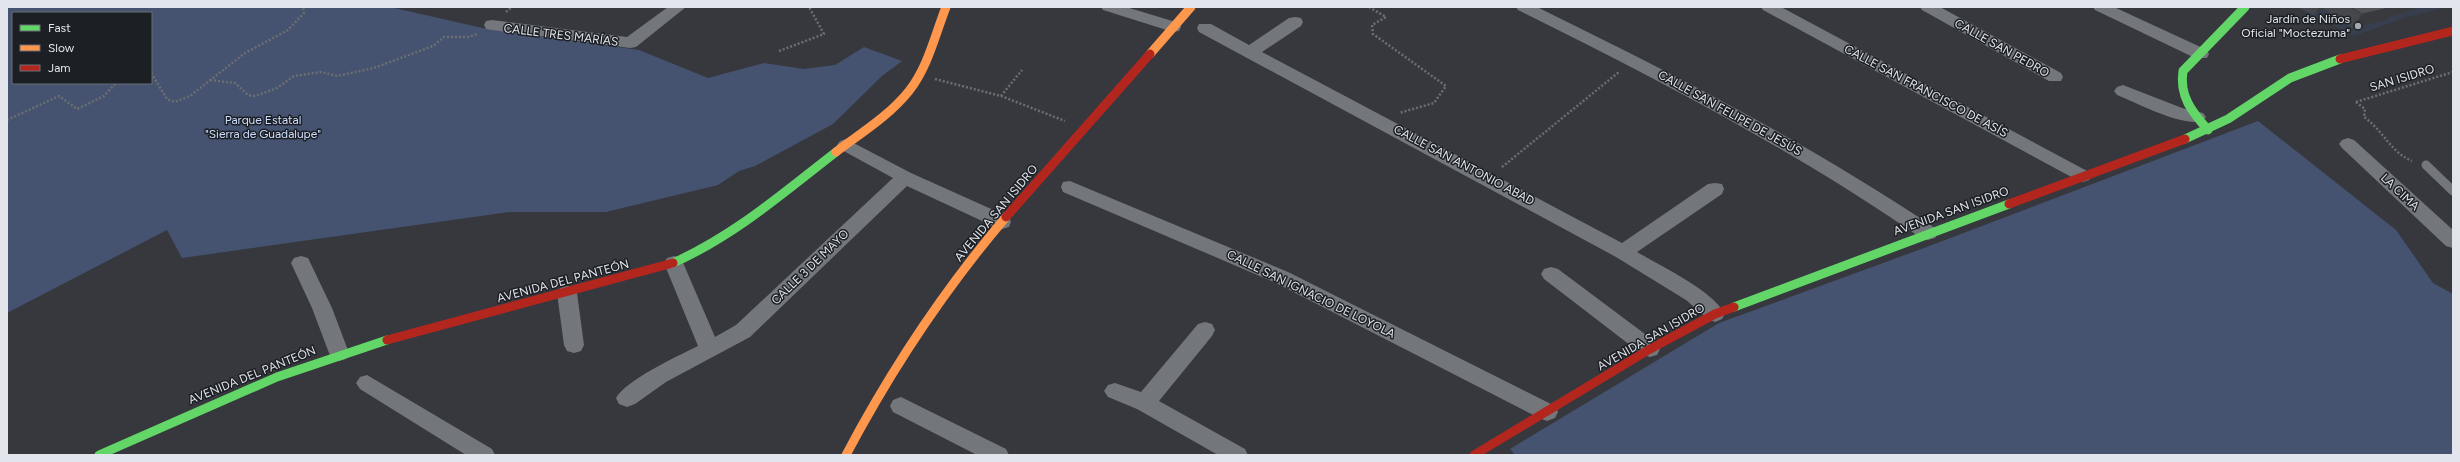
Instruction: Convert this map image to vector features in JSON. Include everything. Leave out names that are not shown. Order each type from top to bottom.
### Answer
[{"type":"street","name":"CALLE TRES MARÍAS","points":[[492,25],[630,43],[678,7]]},
{"type":"street","name":"AVENIDA DEL PANTEÓN","points":[[99,455],[266,380],[339,353],[567,293],[674,263],[707,248],[734,230],[895,106],[909,91],[919,75],[946,7]]},
{"type":"street","points":[[1109,7],[1173,27]]},
{"type":"street","name":"AVENIDA SAN ISIDRO","points":[[846,455],[873,401],[899,360],[982,246],[1191,7]]},
{"type":"street","name":"CALLE SAN FELIPE DE JESÚS","points":[[1524,7],[1745,119],[1871,195],[1928,232]]},
{"type":"street","name":"CALLE SAN FRANCISCO DE ASÍS","points":[[1769,7],[2083,176]]},
{"type":"street","name":"CALLE SAN PEDRO","points":[[1928,7],[2055,77]]},
{"type":"street","points":[[2102,7],[2201,54]]},
{"type":"street","points":[[2202,123],[2179,86],[2179,80],[2183,71],[2245,7]]},
{"type":"street","points":[[1250,52],[1295,22]]},
{"type":"street","name":"CALLE SAN ANTONIO ABAD","points":[[1205,28],[1379,119],[1624,252],[1693,295],[1715,314]]},
{"type":"street","name":"AVENIDA SAN ISIDRO","points":[[1474,455],[1650,349],[1715,314],[1928,232],[2083,176],[2202,123],[2248,107],[2267,91],[2289,79],[2319,66],[2369,51],[2453,31]]},
{"type":"street","points":[[2123,91],[2202,123]]},
{"type":"street","name":"LA CIMA","points":[[2348,144],[2453,241]]},
{"type":"street","points":[[846,145],[905,177],[1002,222]]},
{"type":"street","name":"CALLE 3 DE MAYO","points":[[627,398],[659,376],[743,331],[905,177]]},
{"type":"street","name":"CALLE SAN IGNACIO DE LOYOLA","points":[[1070,187],[1281,277],[1547,412]]},
{"type":"street","points":[[1624,252],[1715,189]]},
{"type":"street","points":[[301,262],[322,308],[339,353]]},
{"type":"street","points":[[674,263],[709,348]]},
{"type":"street","points":[[1551,274],[1650,349]]},
{"type":"street","points":[[567,293],[574,345]]},
{"type":"street","points":[[1145,403],[1205,330]]},
{"type":"street","points":[[367,383],[484,455]]},
{"type":"street","points":[[1115,391],[1145,403],[1237,455]]},
{"type":"street","points":[[901,406],[998,455]]},
{"type":"lane","points":[[2426,165],[2453,191]]},
{"type":"path","points":[[152,75],[167,99],[175,102],[190,96],[245,53],[288,30],[304,13],[303,7]]},
{"type":"path","points":[[779,51],[824,34],[809,7]]},
{"type":"path","points":[[1369,7],[1386,17],[1372,26],[1373,34],[1446,86],[1434,103],[1379,119]]},
{"type":"path","points":[[210,80],[235,83],[248,95],[255,96],[277,88],[294,76],[321,72],[337,76],[370,69],[433,46],[444,37],[472,36],[492,25]]},
{"type":"path","points":[[1489,178],[1633,61]]},
{"type":"path","points":[[1001,96],[1022,70]]},
{"type":"path","name":"SAN ISIDRO","points":[[2426,165],[2401,158],[2380,136],[2373,122],[2364,117],[2365,109],[2356,102],[2453,72]]},
{"type":"path","points":[[919,75],[1001,96],[1084,128]]},
{"type":"path","points":[[7,120],[60,96],[77,109],[104,96],[115,84]]},
{"type":"shaded area","name":"Jardín de Niños Oficial \"Moctezuma\"","points":[[2296,7],[2447,7],[2407,17],[2354,36]]},
{"type":"green space","name":"Parque Estatal \"Sierra de Guadalupe\"","points":[[7,7],[390,7],[487,29],[639,50],[708,78],[764,63],[804,69],[835,65],[864,47],[902,61],[882,76],[833,124],[755,166],[739,171],[718,185],[606,212],[509,212],[182,258],[167,230],[7,313]]},
{"type":"green space","points":[[2258,121],[2396,230],[2433,283],[2453,294],[2453,455],[1515,455],[1510,449],[1719,323],[1924,248]]},
{"type":"building","points":[[2351,7],[2393,7],[2362,14]]},
{"type":"traffic: fast","points":[[2208,130],[2187,103],[2184,96],[2181,80],[2183,71],[2245,7]]},
{"type":"traffic: fast","points":[[2185,139],[2228,119],[2290,78],[2340,59]]},
{"type":"traffic: fast","points":[[673,263],[695,253],[738,228],[836,152]]},
{"type":"traffic: fast","points":[[1734,307],[2009,204]]},
{"type":"traffic: fast","points":[[99,455],[277,377],[313,363],[387,340]]},
{"type":"traffic: slow","points":[[836,152],[884,116],[909,91],[926,61],[946,7]]},
{"type":"traffic: slow","points":[[1150,54],[1191,7]]},
{"type":"traffic: slow","points":[[846,455],[899,361],[939,301],[1006,217]]},
{"type":"traffic: jam","points":[[2340,59],[2453,31]]},
{"type":"traffic: jam","points":[[1006,217],[1150,54]]},
{"type":"traffic: jam","points":[[2009,204],[2185,139]]},
{"type":"traffic: jam","points":[[387,340],[673,263]]},
{"type":"traffic: jam","points":[[1474,455],[1650,349],[1715,314],[1734,307]]},
{"type":"place","name":"Jardín de Niños Oficial \"Moctezuma\"","points":[[2358,26]]}]
